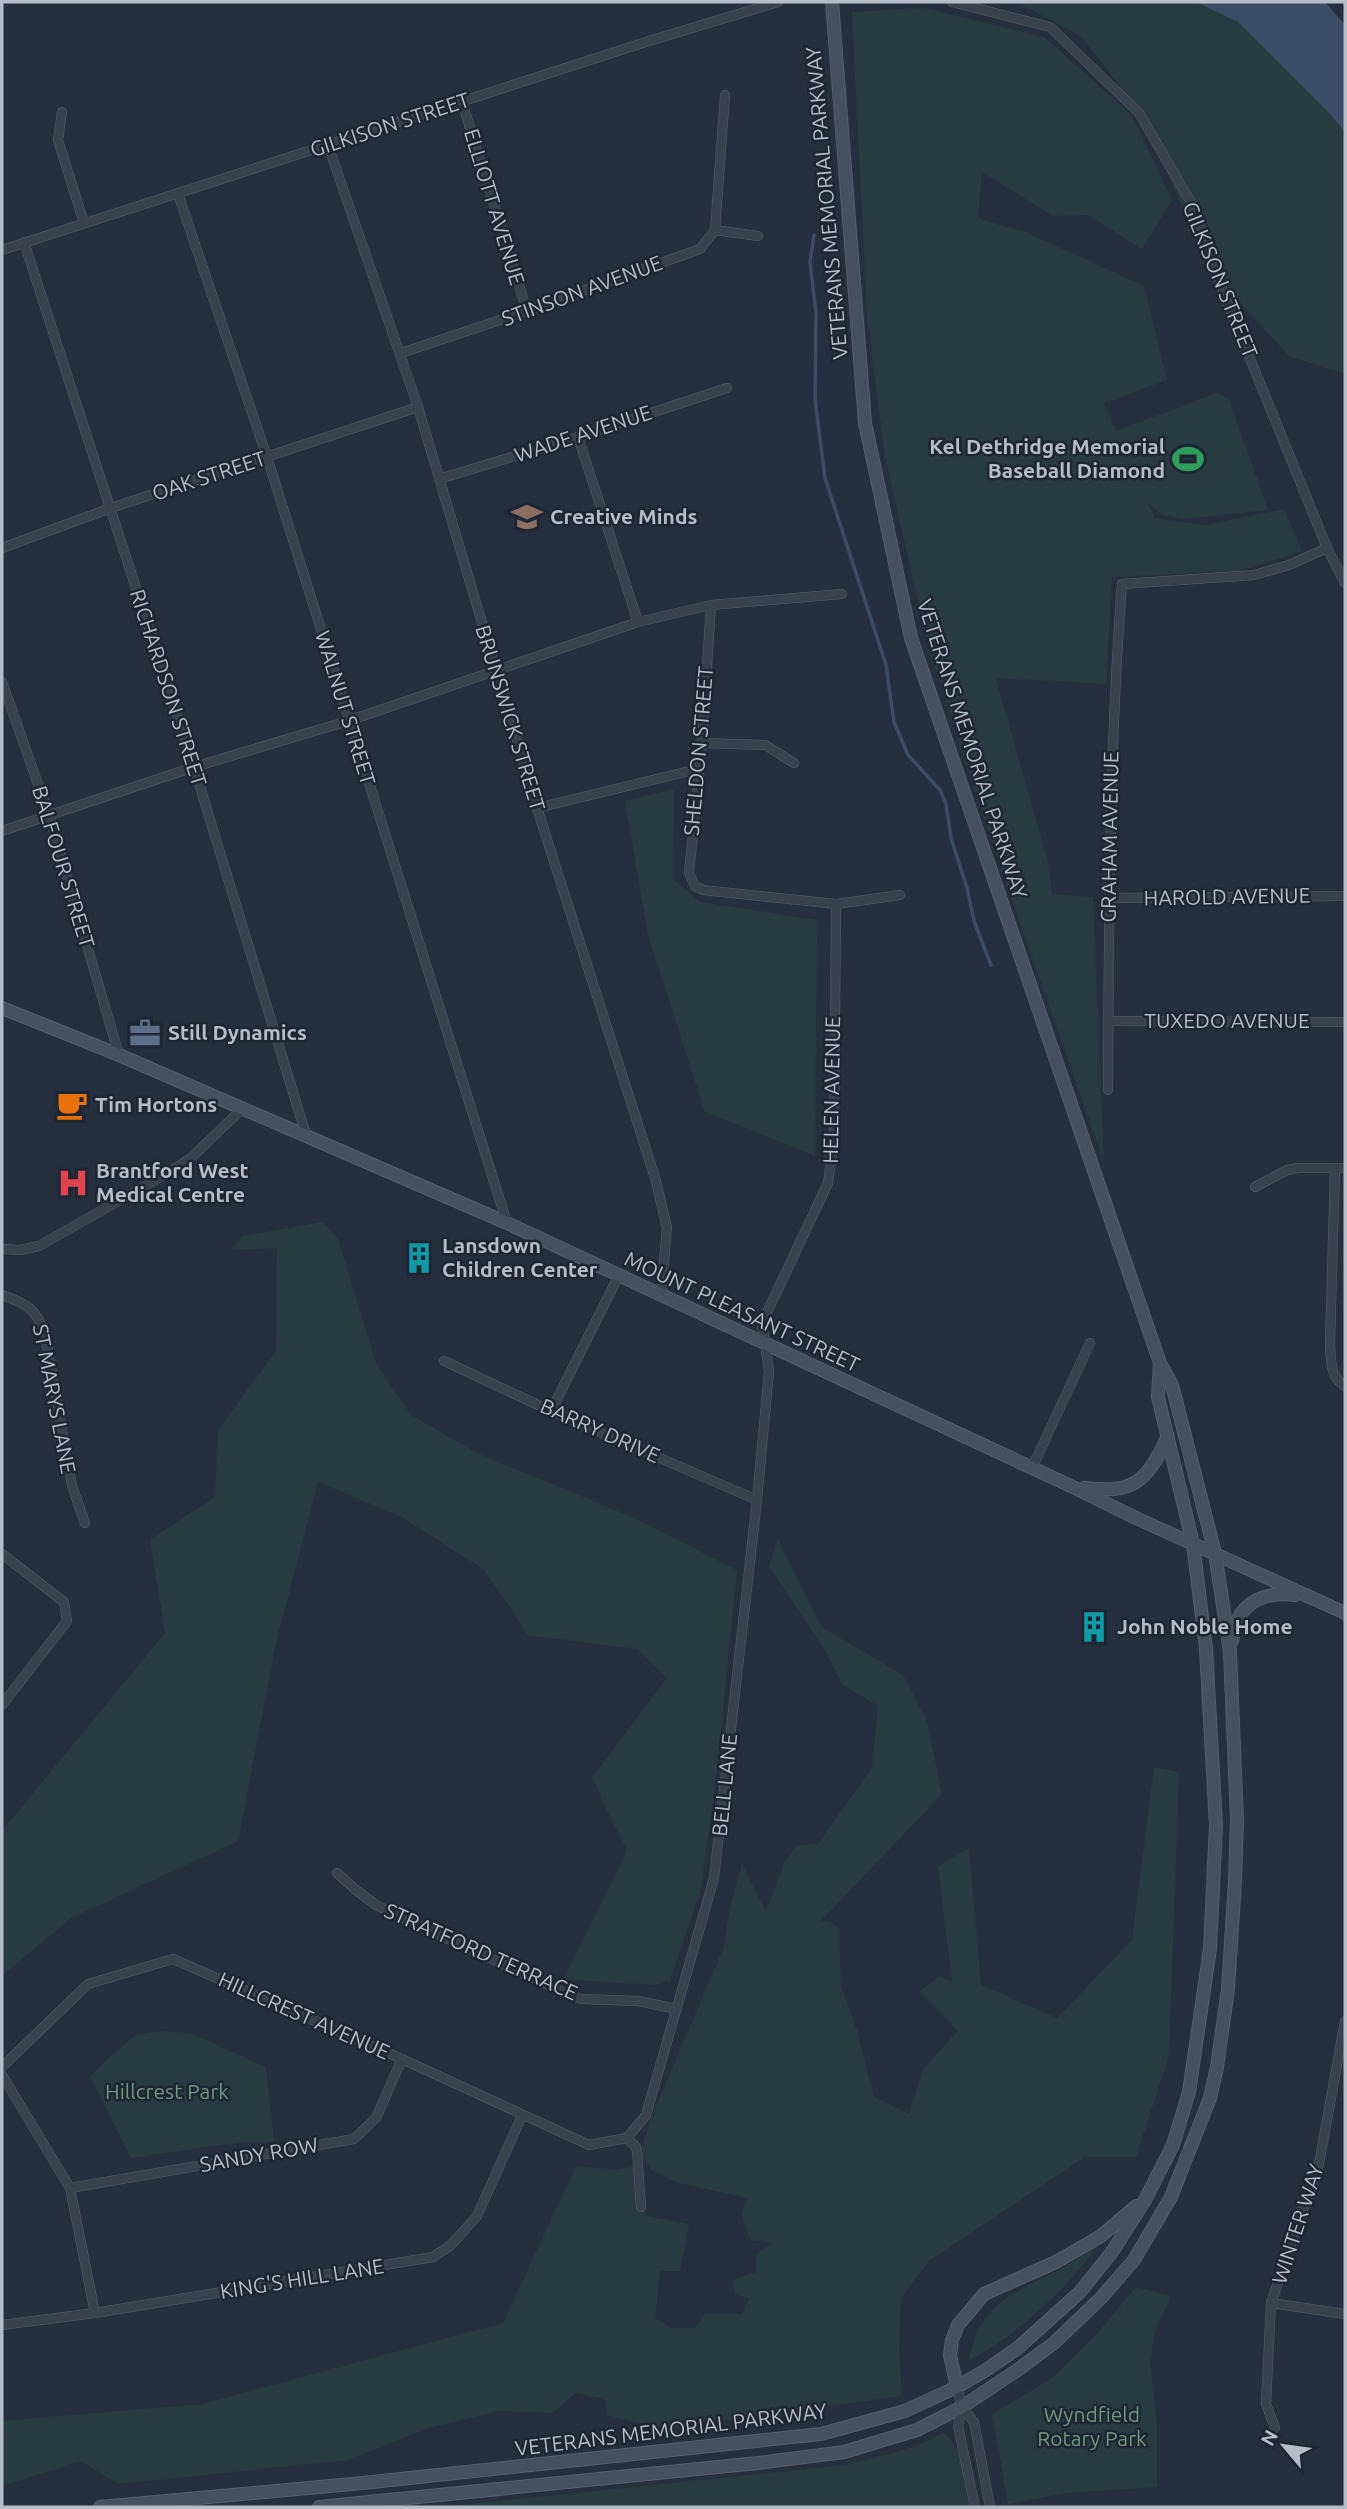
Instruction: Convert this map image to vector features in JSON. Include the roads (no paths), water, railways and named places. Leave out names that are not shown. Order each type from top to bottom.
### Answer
[{"type":"main road","name":"VETERANS MEMORIAL PARKWAY","points":[[319,2507],[844,2452],[917,2430],[962,2407],[1054,2343],[1073,2327],[1126,2269],[1154,2229],[1171,2197],[1196,2138],[1217,2067],[1228,1989],[1237,1820],[1230,1652],[1215,1553],[1172,1385],[1160,1363],[911,638],[864,423],[832,2]]},
{"type":"main road","name":"MOUNT PLEASANT STREET","points":[[2,1008],[119,1055],[507,1223],[764,1345],[1345,1613]]},
{"type":"main road","name":"VETERANS MEMORIAL PARKWAY","points":[[100,2507],[530,2466],[821,2434],[905,2411],[957,2387],[1019,2347],[1080,2292],[1112,2252],[1145,2200],[1172,2145],[1189,2092],[1210,1949],[1216,1825],[1206,1649],[1193,1544],[1158,1396],[1160,1363]]},
{"type":"main road","points":[[1073,1487],[1107,1490],[1125,1487],[1140,1480],[1152,1469],[1168,1437]]},
{"type":"main road","points":[[1230,1652],[1233,1628],[1238,1617],[1255,1600],[1283,1594],[1308,1597]]},
{"type":"main road","points":[[957,2387],[950,2355],[952,2340],[958,2325],[984,2294],[1056,2262],[1101,2235],[1145,2200]]},
{"type":"street","name":"GILKISON STREET","points":[[2,250],[778,2]]},
{"type":"street","name":"GILKISON STREET","points":[[952,2],[1050,27],[1139,113],[1193,206],[1215,272],[1327,548],[1345,583]]},
{"type":"street","points":[[725,95],[715,230],[758,236]]},
{"type":"street","name":"ELLIOTT AVENUE","points":[[462,102],[527,311]]},
{"type":"street","points":[[62,112],[58,139],[84,223]]},
{"type":"street","name":"BRUNSWICK STREET","points":[[328,145],[401,353],[537,808],[656,1181],[667,1228],[661,1295]]},
{"type":"street","name":"WALNUT STREET","points":[[177,194],[267,457],[507,1223]]},
{"type":"street","name":"STINSON AVENUE","points":[[401,353],[700,249],[715,230]]},
{"type":"street","name":"RICHARDSON STREET","points":[[24,242],[194,767],[306,1135]]},
{"type":"street","name":"WADE AVENUE","points":[[439,479],[727,388]]},
{"type":"street","name":"OAK STREET","points":[[2,548],[111,508],[418,407]]},
{"type":"street","points":[[578,437],[638,622]]},
{"type":"street","name":"GRAHAM AVENUE","points":[[1108,1090],[1108,898],[1113,692],[1122,583],[1254,575],[1289,565],[1327,548]]},
{"type":"street","points":[[2,831],[194,767],[348,721],[638,622],[710,606],[842,594]]},
{"type":"street","name":"SHELDON STREET","points":[[710,606],[702,743],[689,873],[695,886],[703,890],[836,904]]},
{"type":"street","name":"BALFOUR STREET","points":[[2,682],[49,816],[119,1055]]},
{"type":"street","points":[[702,743],[765,744],[794,762]]},
{"type":"street","points":[[537,808],[698,769]]},
{"type":"street","points":[[836,904],[900,895]]},
{"type":"street","name":"HAROLD AVENUE","points":[[1108,898],[1345,896]]},
{"type":"street","name":"HELEN AVENUE","points":[[764,1345],[762,1323],[828,1183],[834,1140],[836,904]]},
{"type":"street","name":"TUXEDO AVENUE","points":[[1108,1021],[1345,1022]]},
{"type":"street","points":[[2,1249],[20,1250],[39,1245],[149,1185],[191,1158],[243,1108]]},
{"type":"street","points":[[1255,1187],[1287,1170],[1340,1168],[1330,1344],[1335,1376],[1340,1384],[1345,1386]]},
{"type":"street","points":[[551,1411],[619,1275]]},
{"type":"street","name":"ST MARYS LANE","points":[[2,1295],[25,1304],[40,1320],[45,1334],[72,1486],[85,1523]]},
{"type":"street","points":[[1032,1468],[1090,1343]]},
{"type":"street","name":"BELL LANE","points":[[627,2138],[646,2115],[714,1878],[757,1500],[769,1371],[764,1345]]},
{"type":"street","name":"BARRY DRIVE","points":[[444,1361],[551,1411],[757,1500]]},
{"type":"street","points":[[2,1554],[64,1602],[67,1620],[2,1705]]},
{"type":"street","name":"STRATFORD TERRACE","points":[[337,1873],[376,1905],[569,1995],[581,1999],[638,2001],[677,2009]]},
{"type":"street","name":"HILLCREST AVENUE","points":[[2,2067],[88,1984],[173,1959],[402,2059],[589,2146],[627,2138]]},
{"type":"street","name":"WINTER WAY","points":[[1275,2428],[1266,2404],[1271,2303],[1319,2164],[1345,2021]]},
{"type":"street","name":"SANDY ROW","points":[[70,2188],[354,2139],[376,2118],[402,2059]]},
{"type":"street","points":[[2,2075],[70,2188],[95,2313]]},
{"type":"street","name":"KING'S HILL LANE","points":[[2,2325],[95,2313],[433,2258],[451,2245],[477,2216],[522,2116]]},
{"type":"street","points":[[627,2138],[636,2147],[641,2207]]},
{"type":"street","points":[[1271,2303],[1345,2314]]},
{"type":"street","points":[[957,2387],[962,2407],[974,2422],[990,2507]]},
{"type":"street","points":[[962,2407],[958,2426],[975,2507]]},
{"type":"water","points":[[1196,2],[1325,2],[1345,25],[1345,132],[1238,22]]},
{"type":"waterway","points":[[814,235],[810,262],[816,313],[815,399],[825,478],[886,665],[894,722],[908,755],[940,790],[946,804],[951,838],[974,921],[991,965]]},
{"type":"place","name":"Kel Dethridge Memorial Baseball Diamond","points":[[1188,459]]},
{"type":"place","name":"Creative Minds","points":[[527,517]]},
{"type":"place","name":"Still Dynamics","points":[[145,1033]]},
{"type":"place","name":"Tim Hortons","points":[[72,1105]]},
{"type":"place","name":"Brantford West Medical Centre","points":[[73,1183]]},
{"type":"place","name":"Lansdown Children Center","points":[[419,1258]]},
{"type":"place","name":"John Noble Home","points":[[1094,1627]]},
{"type":"park label","name":"Hillcrest Park","points":[[167,2092]]},
{"type":"park label","name":"Wyndfield Rotary Park","points":[[1092,2427]]}]
